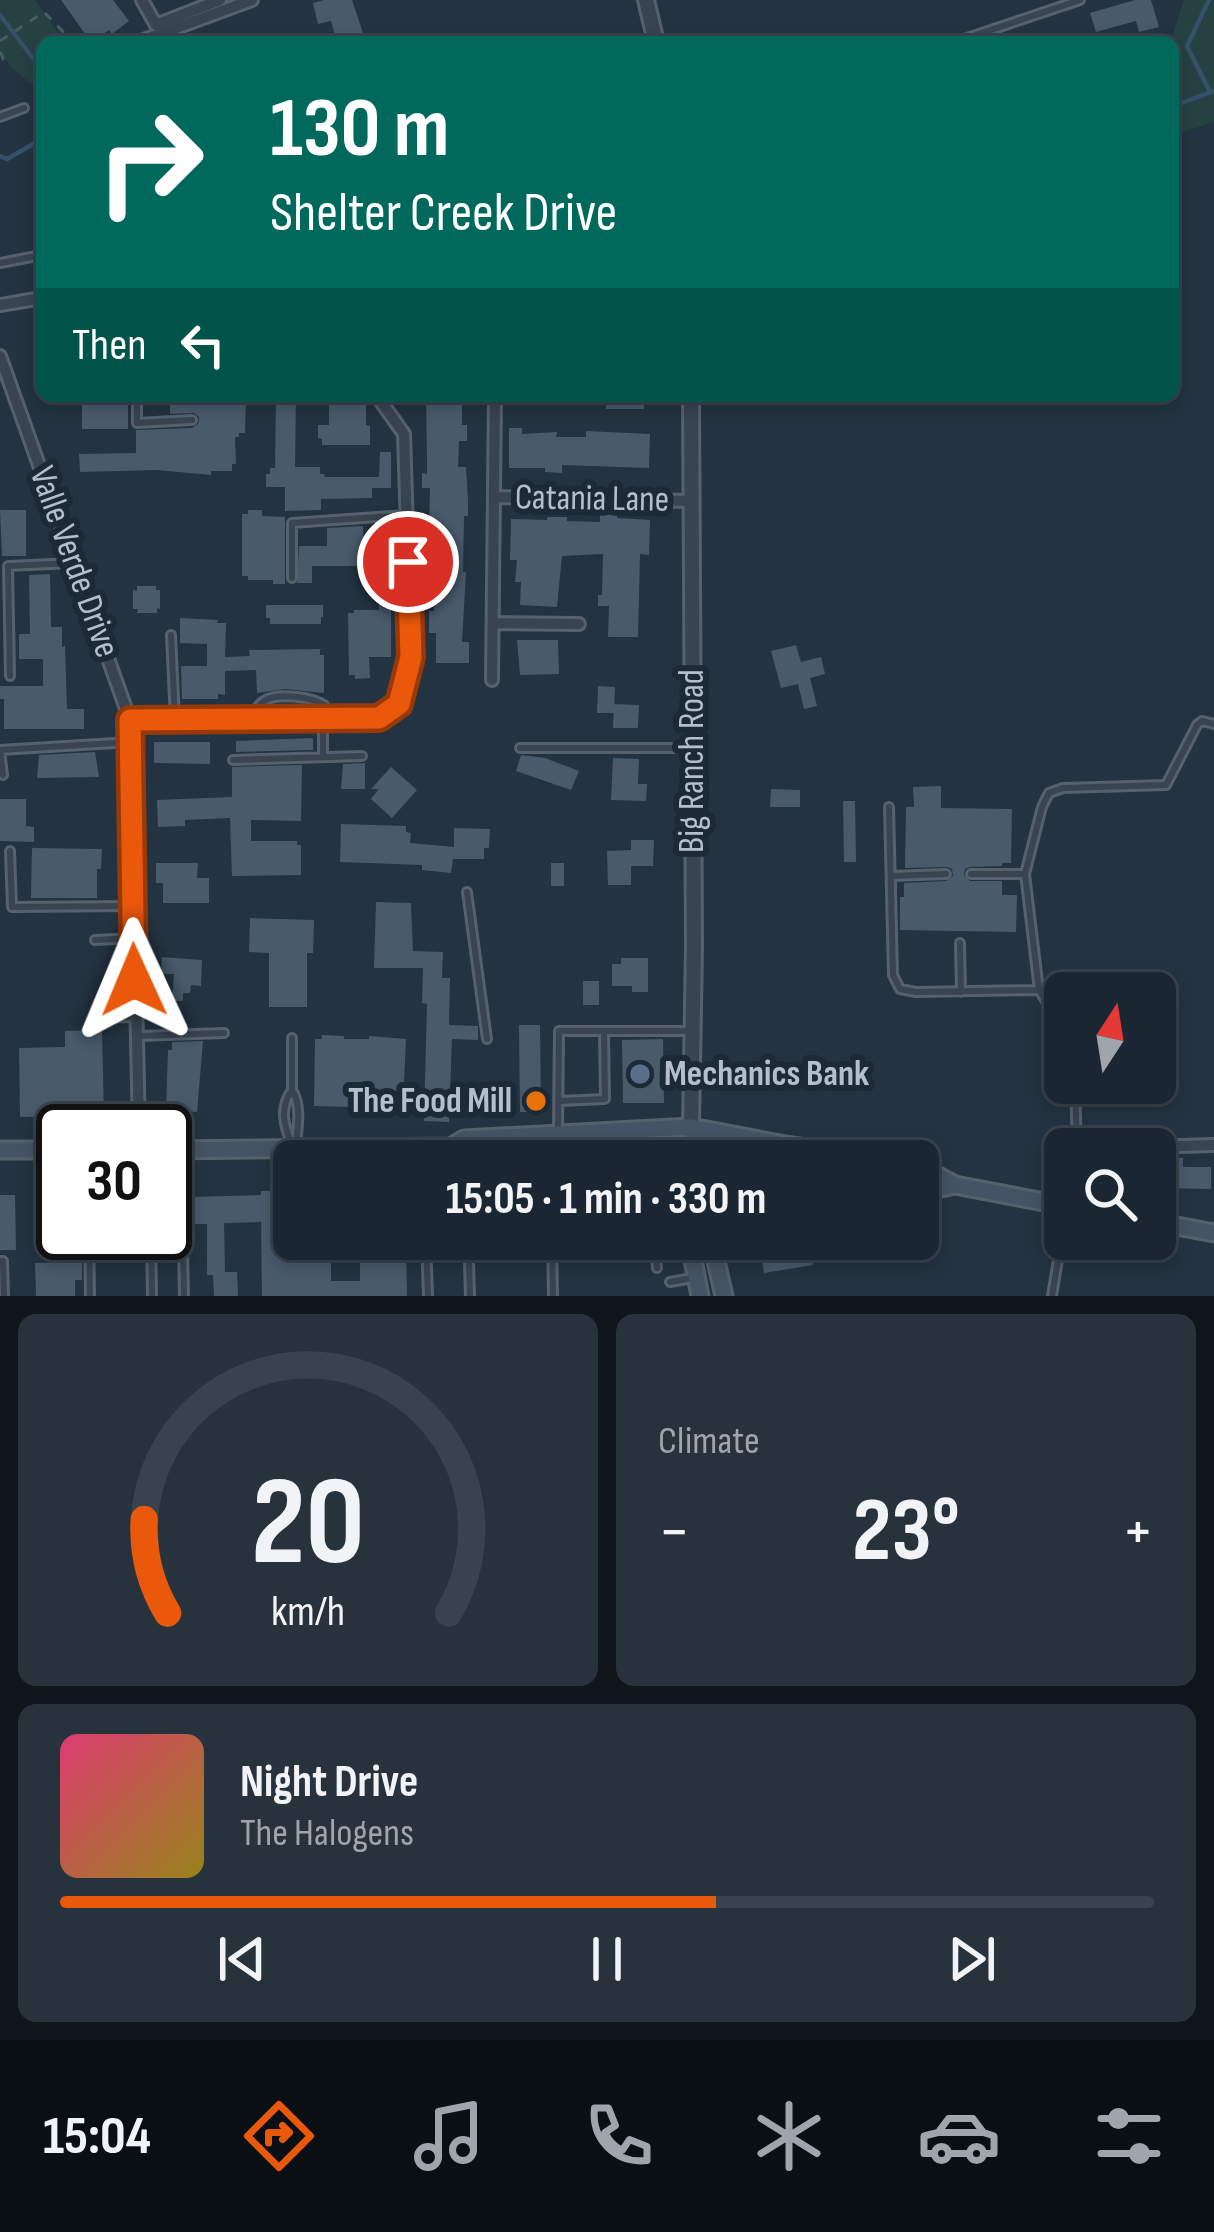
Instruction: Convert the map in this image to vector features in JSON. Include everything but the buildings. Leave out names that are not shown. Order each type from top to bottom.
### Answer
[{"type":"main road","points":[[688,1140],[691,1127]]},
{"type":"main road","points":[[691,1127],[695,1140]]},
{"type":"main road","points":[[462,1140],[691,1127],[759,1140]]},
{"type":"main road","points":[[192,1150],[273,1149]]},
{"type":"main road","points":[[0,1150],[36,1150]]},
{"type":"main road","points":[[939,1176],[955,1185],[1044,1202]]},
{"type":"main road","points":[[939,1188],[955,1185]]},
{"type":"main road","points":[[1176,1226],[1214,1234]]},
{"type":"main road","points":[[693,1260],[700,1296]]},
{"type":"main road","points":[[715,1260],[724,1296]]},
{"type":"street","points":[[142,0],[156,25],[220,0]]},
{"type":"street","points":[[154,36],[253,0]]},
{"type":"street","points":[[646,0],[655,36]]},
{"type":"street","points":[[0,305],[36,299]]},
{"type":"street","name":"Valle Verde Drive","points":[[1,361],[130,720],[138,1104]]},
{"type":"street","points":[[130,720],[379,718],[399,704],[411,657],[404,434],[381,402]]},
{"type":"street","name":"Catania Lane","points":[[492,680],[495,402]]},
{"type":"street","name":"Big Ranch Road","points":[[691,402],[691,1127]]},
{"type":"street","name":"Catania Lane","points":[[494,497],[690,501]]},
{"type":"street","points":[[493,623],[579,624]]},
{"type":"street","points":[[1176,1146],[1214,1145]]},
{"type":"lane","points":[[973,36],[1081,0]]},
{"type":"lane","points":[[0,117],[24,108]]},
{"type":"lane","points":[[0,263],[36,256]]},
{"type":"lane","points":[[137,402],[137,423],[192,420]]},
{"type":"lane","points":[[292,578],[292,523],[406,515]]},
{"type":"lane","points":[[10,676],[8,566],[74,563]]},
{"type":"lane","points":[[172,634],[175,720]]},
{"type":"lane","points":[[253,719],[262,701],[270,698],[308,697],[324,705],[323,758]]},
{"type":"lane","points":[[1044,998],[1039,990],[1024,874],[1049,793],[1063,788],[1166,785],[1197,725],[1202,721],[1214,724]]},
{"type":"lane","points":[[3,775],[0,750],[130,742]]},
{"type":"lane","points":[[520,748],[692,748]]},
{"type":"lane","points":[[233,760],[362,756]]},
{"type":"lane","points":[[889,807],[893,975],[900,989],[1039,990]]},
{"type":"lane","points":[[10,851],[12,907],[133,906]]},
{"type":"lane","points":[[891,876],[946,874]]},
{"type":"lane","points":[[971,874],[1024,874]]},
{"type":"lane","points":[[467,892],[488,1039]]},
{"type":"lane","points":[[95,940],[134,938]]},
{"type":"lane","points":[[960,943],[961,992]]},
{"type":"lane","points":[[98,1018],[135,1017]]},
{"type":"lane","points":[[558,1135],[559,1031],[691,1031]]},
{"type":"lane","points":[[559,1101],[605,1099],[604,1031]]},
{"type":"lane","points":[[135,1036],[224,1033]]},
{"type":"lane","points":[[292,1038],[292,1090],[298,1099],[299,1125],[295,1140]]},
{"type":"lane","points":[[289,1140],[284,1101],[292,1090]]},
{"type":"lane","points":[[89,1260],[90,1296]]},
{"type":"lane","points":[[151,1260],[152,1296]]},
{"type":"lane","points":[[181,1260],[184,1296]]},
{"type":"lane","points":[[427,1260],[428,1296]]},
{"type":"lane","points":[[552,1260],[553,1296]]},
{"type":"lane","points":[[656,1260],[657,1268]]},
{"type":"lane","points":[[1052,1296],[1058,1260]]},
{"type":"lane","points":[[0,1261],[4,1296]]},
{"type":"lane","points":[[469,1263],[470,1296]]},
{"type":"lane","points":[[670,1282],[696,1277]]},
{"type":"path","points":[[0,41],[44,12],[67,36]]},
{"type":"path","points":[[0,52],[0,68]]},
{"type":"green space","points":[[0,0],[35,0],[61,36],[36,36],[36,88],[0,53]]},
{"type":"green space","points":[[1184,0],[1214,0],[1214,122],[1179,133],[1179,36],[1172,36]]},
{"type":"waterway","points":[[1209,0],[1187,46],[1210,92]]},
{"type":"waterway","points":[[0,15],[36,62]]},
{"type":"waterway","points":[[1179,104],[1214,91]]},
{"type":"waterway","points":[[0,156],[7,159],[36,142]]},
{"type":"place","name":"Mechanics Bank","points":[[640,1074]]},
{"type":"place","name":"The Food Mill","points":[[536,1101]]},
{"type":"route","points":[[134,980],[130,720],[379,718],[399,704],[411,657],[408,562]]}]
